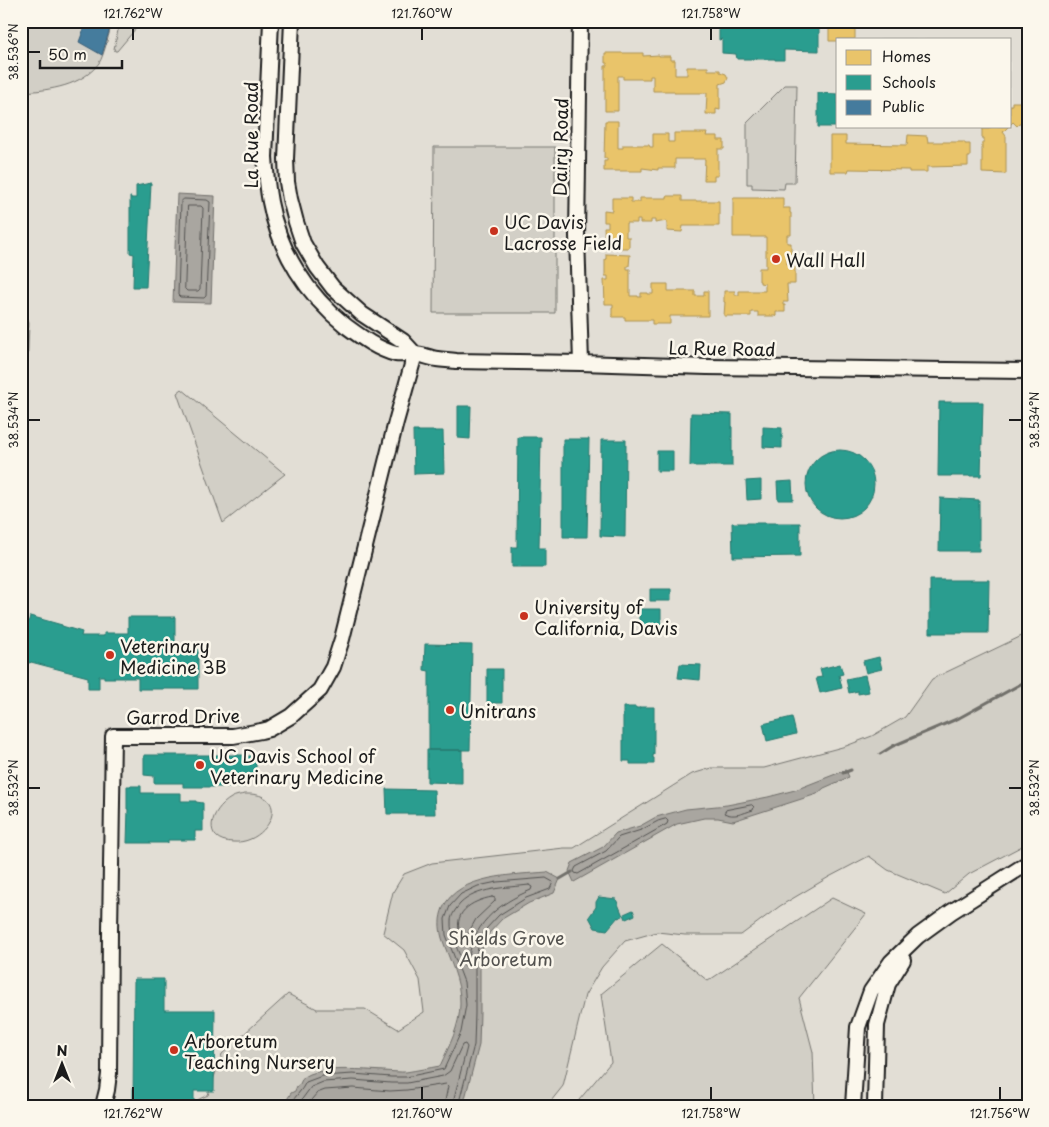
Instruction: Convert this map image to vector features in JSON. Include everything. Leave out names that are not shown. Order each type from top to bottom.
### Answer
[{"type":"street","name":"La Rue Road","points":[[271,21],[265,157],[266,179],[275,224],[293,266],[307,287],[337,319],[359,336],[378,347],[397,354],[416,354],[456,361],[707,367],[1028,371]]},
{"type":"street","name":"La Rue Road","points":[[292,21],[286,159],[287,182],[290,200],[303,242],[317,267],[333,288],[362,314],[403,341],[416,354]]},
{"type":"street","name":"Dairy Road","points":[[580,21],[577,244],[581,363]]},
{"type":"street","name":"Garrod Drive","points":[[103,1106],[109,1074],[113,736],[233,736],[261,732],[291,716],[320,690],[333,666],[342,639],[394,431],[416,354]]},
{"type":"street","points":[[853,1106],[858,1027],[871,991],[891,962],[918,936],[1028,863]]},
{"type":"street","points":[[874,1106],[878,1025],[888,984],[918,936]]},
{"type":"shaded area","name":"University of California, Davis","points":[[21,21],[1028,21],[1028,1106],[21,1106]]},
{"type":"green space","points":[[21,21],[112,21],[103,55],[92,71],[75,82],[55,88],[21,92]]},
{"type":"green space","points":[[120,21],[140,21],[133,32],[115,51],[114,49]]},
{"type":"green space","points":[[785,85],[797,85],[795,183],[785,183],[784,189],[752,188],[752,184],[747,184],[747,123]]},
{"type":"green space","name":"UC Davis Lacrosse Field","points":[[434,147],[555,147],[555,313],[433,313]]},
{"type":"green space","points":[[24,310],[29,322],[24,460],[21,457],[21,312]]},
{"type":"green space","points":[[182,389],[285,474],[223,523],[177,393]]},
{"type":"green space","name":"Shields Grove Arboretum","points":[[1028,633],[1028,843],[969,874],[945,894],[888,870],[869,856],[780,906],[741,935],[685,935],[657,932],[625,941],[602,967],[585,995],[563,1086],[547,1106],[184,1106],[208,1095],[222,1054],[288,994],[317,1009],[365,1009],[398,1029],[424,1012],[420,980],[404,950],[383,933],[393,892],[404,874],[432,863],[574,848],[692,774],[712,768],[764,768],[846,746],[872,736],[905,717],[932,679]]},
{"type":"green space","points":[[245,794],[260,796],[269,801],[272,809],[271,818],[266,828],[246,841],[233,842],[216,836],[212,824],[218,810],[233,797]]},
{"type":"green space","points":[[832,898],[866,914],[799,998],[813,1052],[815,1106],[574,1106],[611,1062],[601,994],[662,944],[708,981]]},
{"type":"water","points":[[177,194],[215,196],[211,303],[173,302]]},
{"type":"water","points":[[846,770],[849,777],[824,788],[817,794],[733,821],[704,818],[677,824],[574,882],[569,871],[572,863],[603,847],[616,833],[640,826],[656,817],[686,809],[727,805],[768,797],[795,790]]},
{"type":"water","points":[[547,872],[560,879],[554,893],[529,903],[502,919],[490,932],[483,945],[480,961],[479,1045],[463,1106],[283,1106],[305,1077],[316,1072],[348,1069],[406,1072],[440,1066],[456,1028],[460,1012],[457,978],[440,930],[443,908],[461,888],[474,882],[489,878]]},
{"type":"building: Homes","points":[[829,21],[855,21],[855,38],[836,38],[836,41],[829,41]]},
{"type":"building: Homes","points":[[605,53],[643,53],[643,56],[670,56],[670,60],[675,60],[675,75],[687,75],[687,67],[708,67],[708,70],[720,70],[728,78],[726,82],[720,84],[720,110],[716,109],[716,114],[706,114],[707,93],[653,91],[653,76],[650,76],[650,79],[623,79],[623,76],[618,76],[618,111],[605,111],[605,66],[607,66],[607,63],[605,63]]},
{"type":"building: Homes","points":[[1012,102],[1028,102],[1028,124],[1019,124],[1017,126],[1012,123]]},
{"type":"building: Homes","points":[[605,121],[618,121],[618,148],[623,148],[623,145],[649,145],[653,147],[653,134],[668,134],[668,142],[674,142],[674,133],[707,133],[706,136],[718,136],[718,140],[724,140],[724,149],[718,149],[718,176],[714,176],[714,180],[704,180],[705,159],[675,159],[675,168],[658,168],[658,170],[642,168],[642,171],[604,171],[604,161],[607,161],[607,158],[604,158]]},
{"type":"building: Homes","points":[[1007,128],[1003,132],[1006,136],[1006,174],[982,173],[982,142],[984,142],[984,138],[982,138],[982,129]]},
{"type":"building: Homes","points":[[908,135],[927,136],[928,142],[965,142],[965,144],[970,144],[968,166],[927,167],[927,172],[849,169],[848,172],[830,172],[830,136],[846,136],[846,144],[907,145]]},
{"type":"building: Homes","points":[[667,196],[682,196],[682,201],[719,201],[719,226],[683,226],[682,232],[667,231],[667,221],[655,223],[655,220],[651,220],[651,223],[640,223],[640,220],[637,220],[637,223],[626,223],[626,237],[629,237],[629,248],[618,248],[618,245],[615,245],[615,248],[605,248],[604,227],[608,227],[608,222],[604,222],[604,210],[612,211],[612,198],[631,198],[631,202],[640,202],[640,198],[667,198]]},
{"type":"building: Homes","name":"Wall Hall","points":[[733,198],[783,198],[783,208],[790,208],[791,235],[787,235],[787,243],[791,243],[791,254],[787,254],[787,264],[795,267],[795,284],[787,284],[788,302],[783,302],[785,312],[776,312],[776,316],[758,316],[758,312],[751,312],[751,316],[724,316],[724,291],[735,291],[735,295],[739,295],[739,291],[765,291],[765,284],[759,281],[759,268],[766,268],[766,237],[733,237]]},
{"type":"building: Homes","points":[[606,254],[630,255],[627,269],[630,269],[630,296],[641,297],[641,293],[653,294],[653,284],[668,284],[668,291],[695,291],[695,296],[704,296],[704,291],[708,291],[708,316],[670,316],[670,324],[652,324],[652,320],[625,320],[625,317],[612,317],[613,304],[605,304],[604,280],[608,280],[608,276],[605,276]]},
{"type":"building: Schools","points":[[689,21],[705,21],[705,25],[689,25]]},
{"type":"building: Schools","points":[[819,21],[819,51],[784,50],[784,60],[737,59],[736,54],[722,53],[722,39],[719,40],[719,22]]},
{"type":"building: Schools","points":[[818,93],[836,94],[836,127],[818,127]]},
{"type":"building: Schools","points":[[151,183],[146,287],[133,287],[134,254],[130,253],[130,197],[136,198],[136,186]]},
{"type":"building: Schools","points":[[939,402],[983,402],[981,476],[938,476]]},
{"type":"building: Schools","points":[[458,406],[471,406],[470,439],[458,438]]},
{"type":"building: Schools","points":[[691,413],[732,414],[732,466],[690,466]]},
{"type":"building: Schools","points":[[763,427],[782,428],[782,448],[763,447]]},
{"type":"building: Schools","points":[[413,431],[443,431],[444,473],[414,474]]},
{"type":"building: Schools","points":[[518,437],[541,437],[539,548],[545,548],[545,567],[512,567],[512,547],[517,547]]},
{"type":"building: Schools","points":[[563,439],[589,439],[587,537],[563,537]]},
{"type":"building: Schools","points":[[601,440],[626,440],[625,537],[600,536]]},
{"type":"building: Schools","points":[[840,450],[853,453],[864,460],[871,471],[874,484],[871,497],[864,508],[853,515],[840,518],[827,515],[816,508],[809,497],[806,484],[809,471],[816,460],[827,453]]},
{"type":"building: Schools","points":[[657,451],[673,451],[673,471],[657,471]]},
{"type":"building: Schools","points":[[761,480],[761,499],[747,500],[746,481]]},
{"type":"building: Schools","points":[[792,481],[793,500],[778,500],[777,482]]},
{"type":"building: Schools","points":[[940,498],[979,500],[979,551],[939,551]]},
{"type":"building: Schools","points":[[732,523],[800,523],[800,556],[733,557]]},
{"type":"building: Schools","points":[[930,580],[989,580],[988,633],[930,633]]},
{"type":"building: Schools","points":[[650,589],[671,589],[671,601],[650,601]]},
{"type":"building: Schools","points":[[639,609],[661,609],[661,627],[639,626]]},
{"type":"building: Schools","name":"Veterinary Medicine 3B","points":[[30,616],[82,632],[81,636],[104,636],[104,633],[128,633],[128,617],[175,617],[175,645],[170,645],[170,649],[198,649],[198,689],[138,689],[138,678],[104,678],[104,676],[99,676],[99,689],[88,689],[88,677],[21,661],[21,630],[26,631]]},
{"type":"building: Schools","name":"Unitrans","points":[[425,644],[472,645],[470,750],[429,750],[429,671],[424,670]]},
{"type":"building: Schools","points":[[879,657],[882,669],[866,673],[863,661]]},
{"type":"building: Schools","points":[[680,664],[701,665],[700,680],[678,678]]},
{"type":"building: Schools","points":[[840,664],[843,674],[839,675],[842,688],[820,693],[816,678],[822,677],[820,669]]},
{"type":"building: Schools","points":[[487,669],[502,669],[502,703],[487,703]]},
{"type":"building: Schools","points":[[865,675],[869,692],[858,694],[858,691],[849,693],[846,679]]},
{"type":"building: Schools","points":[[623,707],[654,707],[654,764],[630,764],[630,761],[623,761]]},
{"type":"building: Schools","points":[[792,717],[796,734],[767,741],[763,724]]},
{"type":"building: Schools","points":[[427,750],[462,750],[462,783],[427,782]]},
{"type":"building: Schools","name":"UC Davis School of Veterinary Medicine","points":[[144,755],[256,756],[256,774],[245,774],[244,787],[183,787],[183,783],[154,783],[154,776],[144,775]]},
{"type":"building: Schools","points":[[127,786],[141,786],[141,793],[181,793],[181,801],[203,803],[203,831],[195,831],[195,840],[168,840],[168,843],[127,843]]},
{"type":"building: Schools","points":[[386,789],[434,790],[435,814],[387,814]]},
{"type":"building: Schools","points":[[599,897],[616,899],[623,916],[618,917],[607,930],[595,928],[589,917],[596,907]]},
{"type":"building: Schools","points":[[633,910],[635,915],[626,919],[624,914]]},
{"type":"building: Schools","name":"Arboretum Teaching Nursery","points":[[134,979],[164,979],[164,1010],[215,1010],[214,1091],[194,1091],[194,1106],[133,1106]]},
{"type":"building: Public","points":[[84,21],[112,21],[102,55],[79,42],[86,23]]},
{"type":"waterway","points":[[880,754],[893,746],[959,718],[1028,680]]},
{"type":"waterway","points":[[843,773],[851,770]]},
{"type":"waterway","points":[[560,879],[572,872]]},
{"type":"place","name":"UC Davis Lacrosse Field","points":[[494,231]]},
{"type":"place","name":"Wall Hall","points":[[776,259]]},
{"type":"place","name":"University of California, Davis","points":[[524,616]]},
{"type":"place","name":"Veterinary Medicine 3B","points":[[110,655]]},
{"type":"place","name":"Unitrans","points":[[450,710]]},
{"type":"place","name":"UC Davis School of Veterinary Medicine","points":[[200,765]]},
{"type":"place","name":"Arboretum Teaching Nursery","points":[[174,1050]]}]
